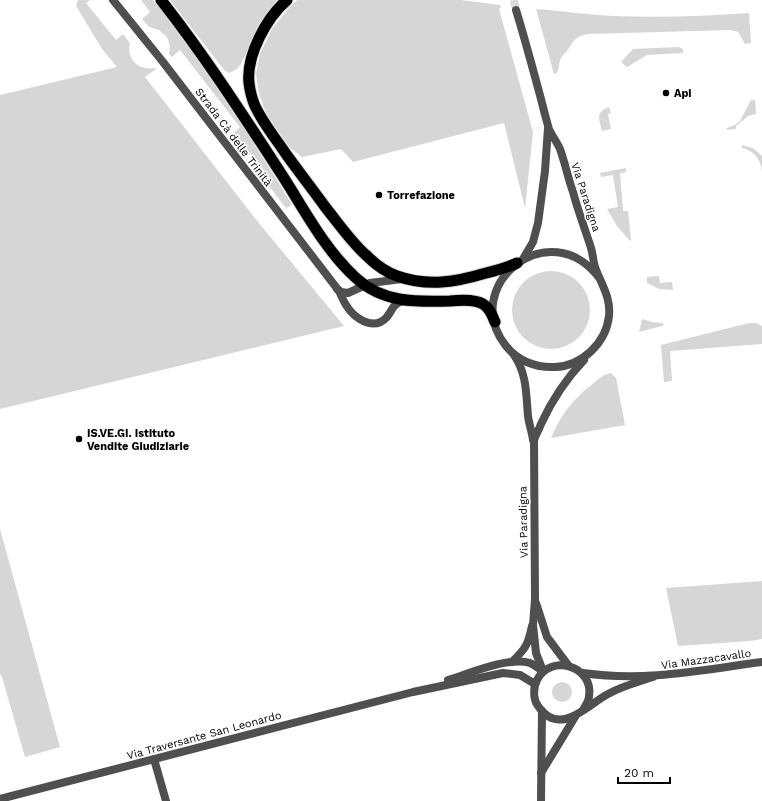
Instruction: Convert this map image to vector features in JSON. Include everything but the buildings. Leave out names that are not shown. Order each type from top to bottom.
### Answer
[{"type":"highway","points":[[161,0],[223,84],[342,264],[365,285],[387,296],[406,301],[466,301],[480,303],[489,309],[495,322]]},
{"type":"highway","points":[[287,0],[275,13],[267,25],[258,41],[252,58],[249,81],[255,106],[262,120],[297,170],[359,249],[382,268],[397,276],[412,280],[433,282],[456,281],[505,268],[517,263]]},
{"type":"street","name":"Strada Cà delle Trinità","points":[[113,0],[163,62],[337,288],[349,310],[359,319],[375,324],[389,314],[395,304],[406,301]]},
{"type":"street","name":"Via Paradigna","points":[[512,662],[528,644],[535,598],[534,445],[536,434],[551,402],[604,335],[609,316],[608,297],[595,266],[560,150],[548,124],[516,10]]},
{"type":"street","name":"Via Paradigna","points":[[534,445],[528,419],[524,375],[519,364],[501,339],[493,312],[496,294],[504,276],[522,259],[530,248],[538,223],[546,171],[549,133],[548,124]]},
{"type":"street","name":"Via Paradigna","points":[[517,263],[534,255],[548,252],[563,253],[588,265],[600,279]]},
{"type":"street","points":[[337,288],[341,292],[348,293],[365,285],[396,279],[412,280]]},
{"type":"street","name":"Via Paradigna","points":[[507,347],[526,362],[549,367],[568,365],[593,350]]},
{"type":"street","name":"Via Paradigna","points":[[535,598],[547,637],[568,665],[575,667],[583,674]]},
{"type":"street","name":"Via Paradigna","points":[[532,625],[536,653],[543,671]]},
{"type":"street","name":"Via Traversante San Leonardo","points":[[413,692],[488,667],[512,662],[530,663],[543,671]]},
{"type":"street","name":"Via Mazzacavallo","points":[[583,674],[653,677],[762,662]]},
{"type":"street","points":[[568,665],[554,666],[543,671],[535,684],[534,695],[536,703],[542,711],[552,718],[564,720],[575,717]]},
{"type":"street","name":"Via Traversante San Leonardo","points":[[0,799],[413,692],[503,673],[520,676],[535,684]]},
{"type":"street","points":[[540,773],[575,717],[583,710],[589,697],[589,686],[583,674]]},
{"type":"street","name":"Via Mazzacavallo","points":[[583,710],[608,694],[653,677]]},
{"type":"street","points":[[541,801],[540,773],[542,711]]},
{"type":"street","points":[[154,759],[166,801]]},
{"type":"shaded area","points":[[78,0],[90,0],[86,3],[116,40],[123,34],[130,43],[130,54],[135,63],[144,68],[156,69],[145,77],[258,222],[344,326],[0,409],[0,95],[117,67],[102,49],[76,6]]},
{"type":"shaded area","points":[[141,0],[153,0],[191,49],[243,126],[292,205],[286,208],[262,177],[266,173],[234,133],[240,127],[180,50],[172,57],[169,54],[170,46],[167,37],[159,30],[149,27],[142,19],[150,12]]},
{"type":"shaded area","points":[[170,0],[277,0],[259,24],[241,64],[237,69],[229,73],[224,70]]},
{"type":"shaded area","points":[[297,0],[461,0],[500,5],[501,8],[499,9],[533,132],[525,208],[504,123],[353,162],[341,149],[302,157],[289,147],[266,113],[259,94],[256,74],[260,54],[272,29]]},
{"type":"shaded area","points":[[536,9],[632,17],[749,13],[751,43],[745,44],[738,32],[731,30],[588,34],[577,38],[573,42],[561,58],[558,71],[554,74]]},
{"type":"shaded area","points":[[679,47],[683,49],[683,53],[647,55],[627,67],[621,62],[633,49]]},
{"type":"shaded area","points":[[751,100],[755,100],[756,114],[748,116],[736,126],[736,129],[727,130],[727,128],[740,121]]},
{"type":"shaded area","points":[[609,107],[611,113],[608,114],[611,129],[602,131],[599,116],[602,111]]},
{"type":"shaded area","points":[[742,145],[753,148],[762,156],[762,172],[760,163],[756,156],[750,151],[742,148]]},
{"type":"shaded area","points":[[626,168],[626,172],[620,173],[623,211],[628,211],[630,241],[617,226],[607,209],[618,207],[613,175],[601,177],[600,173]]},
{"type":"shaded area","points":[[551,271],[566,274],[579,282],[587,295],[590,310],[587,325],[579,338],[566,346],[551,349],[536,346],[523,338],[515,325],[512,310],[515,295],[523,282],[536,274]]},
{"type":"shaded area","points":[[659,276],[660,283],[672,282],[673,290],[659,289],[647,283],[647,277]]},
{"type":"shaded area","points":[[642,319],[662,323],[664,325],[639,332]]},
{"type":"shaded area","points":[[749,323],[756,323],[762,326],[762,344],[670,351],[672,381],[664,382],[661,345]]},
{"type":"shaded area","points":[[611,373],[616,378],[625,425],[551,438],[559,421],[574,401],[600,378]]},
{"type":"shaded area","points":[[0,529],[60,747],[25,757],[0,674]]},
{"type":"shaded area","points":[[762,581],[762,639],[678,646],[666,588]]},
{"type":"shaded area","points":[[562,682],[569,685],[572,692],[569,699],[562,702],[555,699],[552,692],[555,685]]},
{"type":"tunnel","points":[[514,0],[516,10]]},
{"type":"place","name":"Api","points":[[666,93]]},
{"type":"place","name":"Torrefazione","points":[[379,195]]},
{"type":"place","name":"IS.VE.GI. Istituto Vendite Giudiziarie","points":[[79,439]]}]
